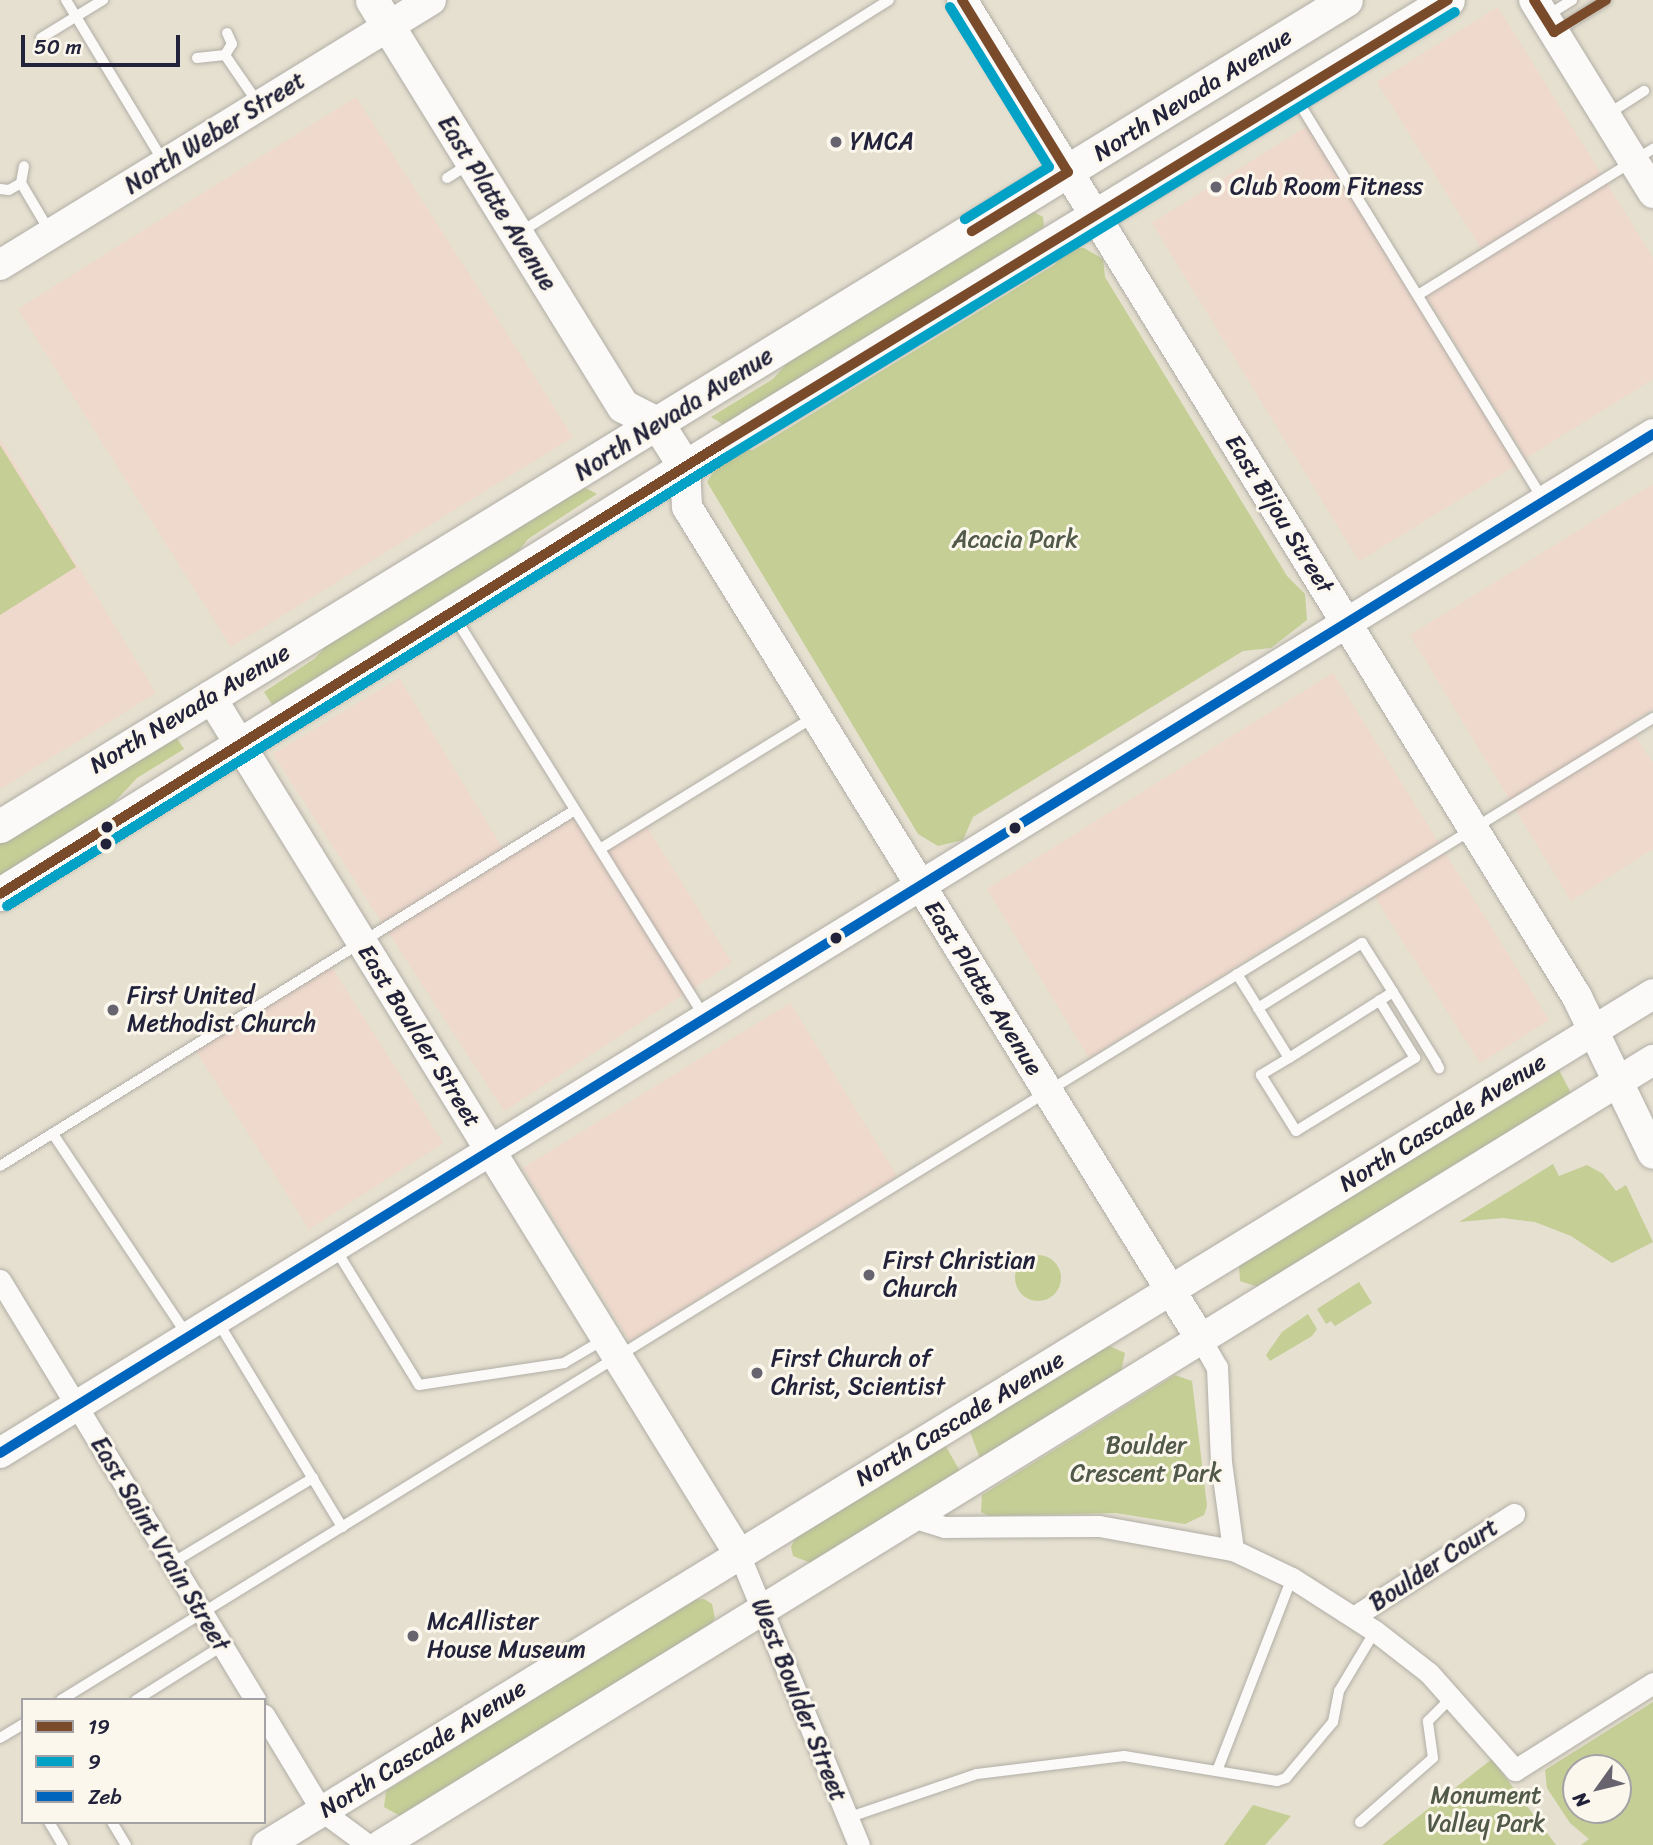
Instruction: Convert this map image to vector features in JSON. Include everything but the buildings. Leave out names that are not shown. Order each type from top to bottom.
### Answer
[{"type":"main road","name":"North Weber Street","points":[[0,265],[260,105],[380,13],[430,0]]},
{"type":"main road","name":"East Bijou Street","points":[[962,0],[1596,1029],[1653,1154]]},
{"type":"main road","name":"North Nevada Avenue","points":[[0,825],[1346,0]]},
{"type":"main road","name":"North Nevada Avenue","points":[[0,894],[241,747],[649,489],[1448,0]]},
{"type":"main road","name":"East Platte Avenue","points":[[380,13],[459,170],[517,234],[623,406]]},
{"type":"main road","points":[[1544,17],[1605,115],[1643,155],[1653,192]]},
{"type":"main road","points":[[657,423],[623,406],[622,445],[649,489],[687,507]]},
{"type":"main road","name":"East Platte Avenue","points":[[657,423],[685,467],[687,507],[1200,1338]]},
{"type":"main road","points":[[0,1453],[1653,434]]},
{"type":"main road","name":"East Boulder Street","points":[[210,696],[739,1554]]},
{"type":"main road","name":"North Cascade Avenue","points":[[267,1845],[1653,994]]},
{"type":"main road","points":[[381,1845],[1653,1060]]},
{"type":"street","name":"East Saint Vrain Street","points":[[0,1280],[254,1698]]},
{"type":"street","points":[[1200,1338],[1217,1367],[1221,1462],[1233,1550]]},
{"type":"street","name":"Boulder Court","points":[[1355,1616],[1514,1514]]},
{"type":"street","points":[[912,1517],[944,1527],[1099,1526],[1233,1550],[1292,1578],[1375,1631],[1452,1697],[1515,1770],[1653,1683]]},
{"type":"street","name":"West Boulder Street","points":[[739,1554],[859,1845]]},
{"type":"street","points":[[266,1718],[322,1811],[368,1845]]},
{"type":"lane","points":[[66,0],[164,164]]},
{"type":"lane","points":[[41,38],[103,0]]},
{"type":"lane","points":[[517,234],[890,0]]},
{"type":"lane","points":[[1544,17],[1572,0]]},
{"type":"lane","points":[[1544,17],[1606,0]]},
{"type":"lane","points":[[225,55],[232,44],[227,33]]},
{"type":"lane","points":[[225,55],[260,105]]},
{"type":"lane","points":[[197,58],[225,55]]},
{"type":"lane","points":[[1605,115],[1644,90]]},
{"type":"lane","points":[[1295,96],[1544,502]]},
{"type":"lane","points":[[1418,295],[1643,155]]},
{"type":"lane","points":[[24,166],[21,183],[52,233]]},
{"type":"lane","points":[[0,188],[9,190],[21,183]]},
{"type":"lane","points":[[453,613],[705,1018]]},
{"type":"lane","points":[[600,849],[815,716]]},
{"type":"lane","points":[[64,1698],[342,1527],[612,1348],[1047,1092],[1653,718]]},
{"type":"lane","points":[[0,1166],[575,810]]},
{"type":"lane","points":[[1258,1008],[1362,943],[1439,1068]]},
{"type":"lane","points":[[1237,974],[1289,1058]]},
{"type":"lane","points":[[1379,1000],[1415,1058],[1296,1131],[1261,1075],[1289,1058],[1379,1000],[1392,992]]},
{"type":"lane","points":[[53,1133],[188,1337]]},
{"type":"lane","points":[[334,1247],[419,1385],[564,1363],[612,1348]]},
{"type":"lane","points":[[217,1319],[342,1527]]},
{"type":"lane","points":[[172,1563],[313,1478]]},
{"type":"lane","points":[[1217,1771],[1292,1578]]},
{"type":"lane","points":[[847,1818],[977,1774],[1124,1756],[1277,1781],[1286,1778],[1333,1722],[1339,1691],[1375,1631]]},
{"type":"lane","points":[[139,1698],[222,1646]]},
{"type":"lane","points":[[1360,1822],[1433,1758],[1428,1721],[1452,1697]]},
{"type":"lane","points":[[0,1738],[21,1725]]},
{"type":"lane","points":[[50,1824],[63,1845]]},
{"type":"lane","points":[[114,1824],[127,1845]]},
{"type":"shaded area","points":[[1498,7],[1653,258],[1653,379],[1526,458],[1426,296],[1487,258],[1377,82]]},
{"type":"shaded area","points":[[356,97],[573,437],[231,647],[18,309]]},
{"type":"shaded area","points":[[1314,122],[1521,462],[1359,561],[1152,223]]},
{"type":"shaded area","points":[[0,439],[156,693],[0,789]]},
{"type":"shaded area","points":[[1653,484],[1653,709],[1628,725],[1653,763],[1653,849],[1571,901],[1410,635]]},
{"type":"shaded area","points":[[1333,673],[1549,1020],[1480,1063],[1367,885],[1089,1058],[987,889]]},
{"type":"shaded area","points":[[399,678],[508,857],[582,814],[603,847],[645,824],[732,963],[504,1111],[273,754]]},
{"type":"shaded area","points":[[331,966],[443,1143],[309,1229],[196,1051]]},
{"type":"shaded area","points":[[790,1003],[897,1176],[630,1341],[523,1168]]},
{"type":"green space","points":[[1032,211],[1043,217],[1044,227],[729,428],[711,417],[773,379],[796,353]]},
{"type":"green space","name":"Acacia Park","points":[[1071,247],[1084,248],[1103,259],[1105,277],[1287,576],[1305,594],[1307,620],[1271,648],[1243,651],[973,817],[963,840],[938,846],[918,834],[707,482],[717,466],[741,450],[753,450],[1054,265]]},
{"type":"green space","points":[[0,445],[76,567],[0,615]]},
{"type":"green space","points":[[580,485],[597,494],[528,539],[507,566],[275,709],[264,692],[314,659],[345,626]]},
{"type":"green space","points":[[172,731],[184,749],[137,778],[106,811],[0,877],[0,838]]},
{"type":"green space","points":[[1558,1068],[1572,1095],[1258,1287],[1240,1281],[1239,1266]]},
{"type":"green space","points":[[1553,1164],[1559,1176],[1587,1165],[1603,1174],[1616,1191],[1626,1185],[1653,1242],[1612,1263],[1571,1236],[1535,1222],[1503,1218],[1459,1222]]},
{"type":"green space","points":[[1038,1255],[1054,1262],[1061,1278],[1054,1294],[1038,1301],[1022,1294],[1015,1278],[1022,1262]]},
{"type":"green space","points":[[1359,1282],[1372,1303],[1335,1326],[1331,1321],[1326,1324],[1317,1309]]},
{"type":"green space","points":[[1308,1314],[1317,1329],[1312,1336],[1270,1361],[1266,1355],[1282,1332]]},
{"type":"green space","points":[[1107,1345],[1125,1353],[1121,1372],[980,1459],[969,1429]]},
{"type":"green space","name":"Boulder Crescent Park","points":[[1175,1375],[1192,1381],[1207,1506],[1204,1515],[1185,1524],[1116,1513],[989,1516],[981,1512],[982,1495]]},
{"type":"green space","points":[[945,1445],[960,1471],[811,1563],[793,1556],[791,1547],[796,1536]]},
{"type":"green space","points":[[704,1599],[712,1604],[715,1618],[706,1631],[402,1817],[384,1807],[386,1791],[691,1600]]},
{"type":"green space","name":"Monument Valley Park","points":[[1653,1702],[1653,1845],[1581,1845],[1589,1839],[1571,1824],[1632,1824],[1632,1754],[1570,1754]]},
{"type":"green space","name":"Monument Valley Park","points":[[1492,1759],[1556,1845],[1382,1845]]},
{"type":"green space","name":"Monument Valley Park","points":[[1562,1759],[1562,1811],[1547,1788],[1545,1770]]},
{"type":"green space","points":[[1253,1805],[1291,1816],[1265,1845],[1224,1845]]},
{"type":"transit line","name":"19","points":[[962,0],[1068,172],[972,231]]},
{"type":"transit line","name":"19","points":[[0,894],[720,445],[1448,0]]},
{"type":"transit line","name":"19","points":[[1534,0],[1554,32],[1606,0]]},
{"type":"transit line","name":"9","points":[[950,7],[1049,167],[965,219]]},
{"type":"transit line","name":"9","points":[[7,906],[727,457],[1455,12]]},
{"type":"transit line","name":"Zeb","points":[[0,1453],[1653,434]]},
{"type":"place","name":"YMCA","points":[[836,142]]},
{"type":"place","name":"Club Room Fitness","points":[[1216,187]]},
{"type":"place","name":"First United Methodist Church","points":[[113,1010]]},
{"type":"place","name":"First Christian Church","points":[[869,1275]]},
{"type":"place","name":"First Church of Christ, Scientist","points":[[757,1373]]},
{"type":"place","name":"McAllister House Museum","points":[[413,1636]]}]
